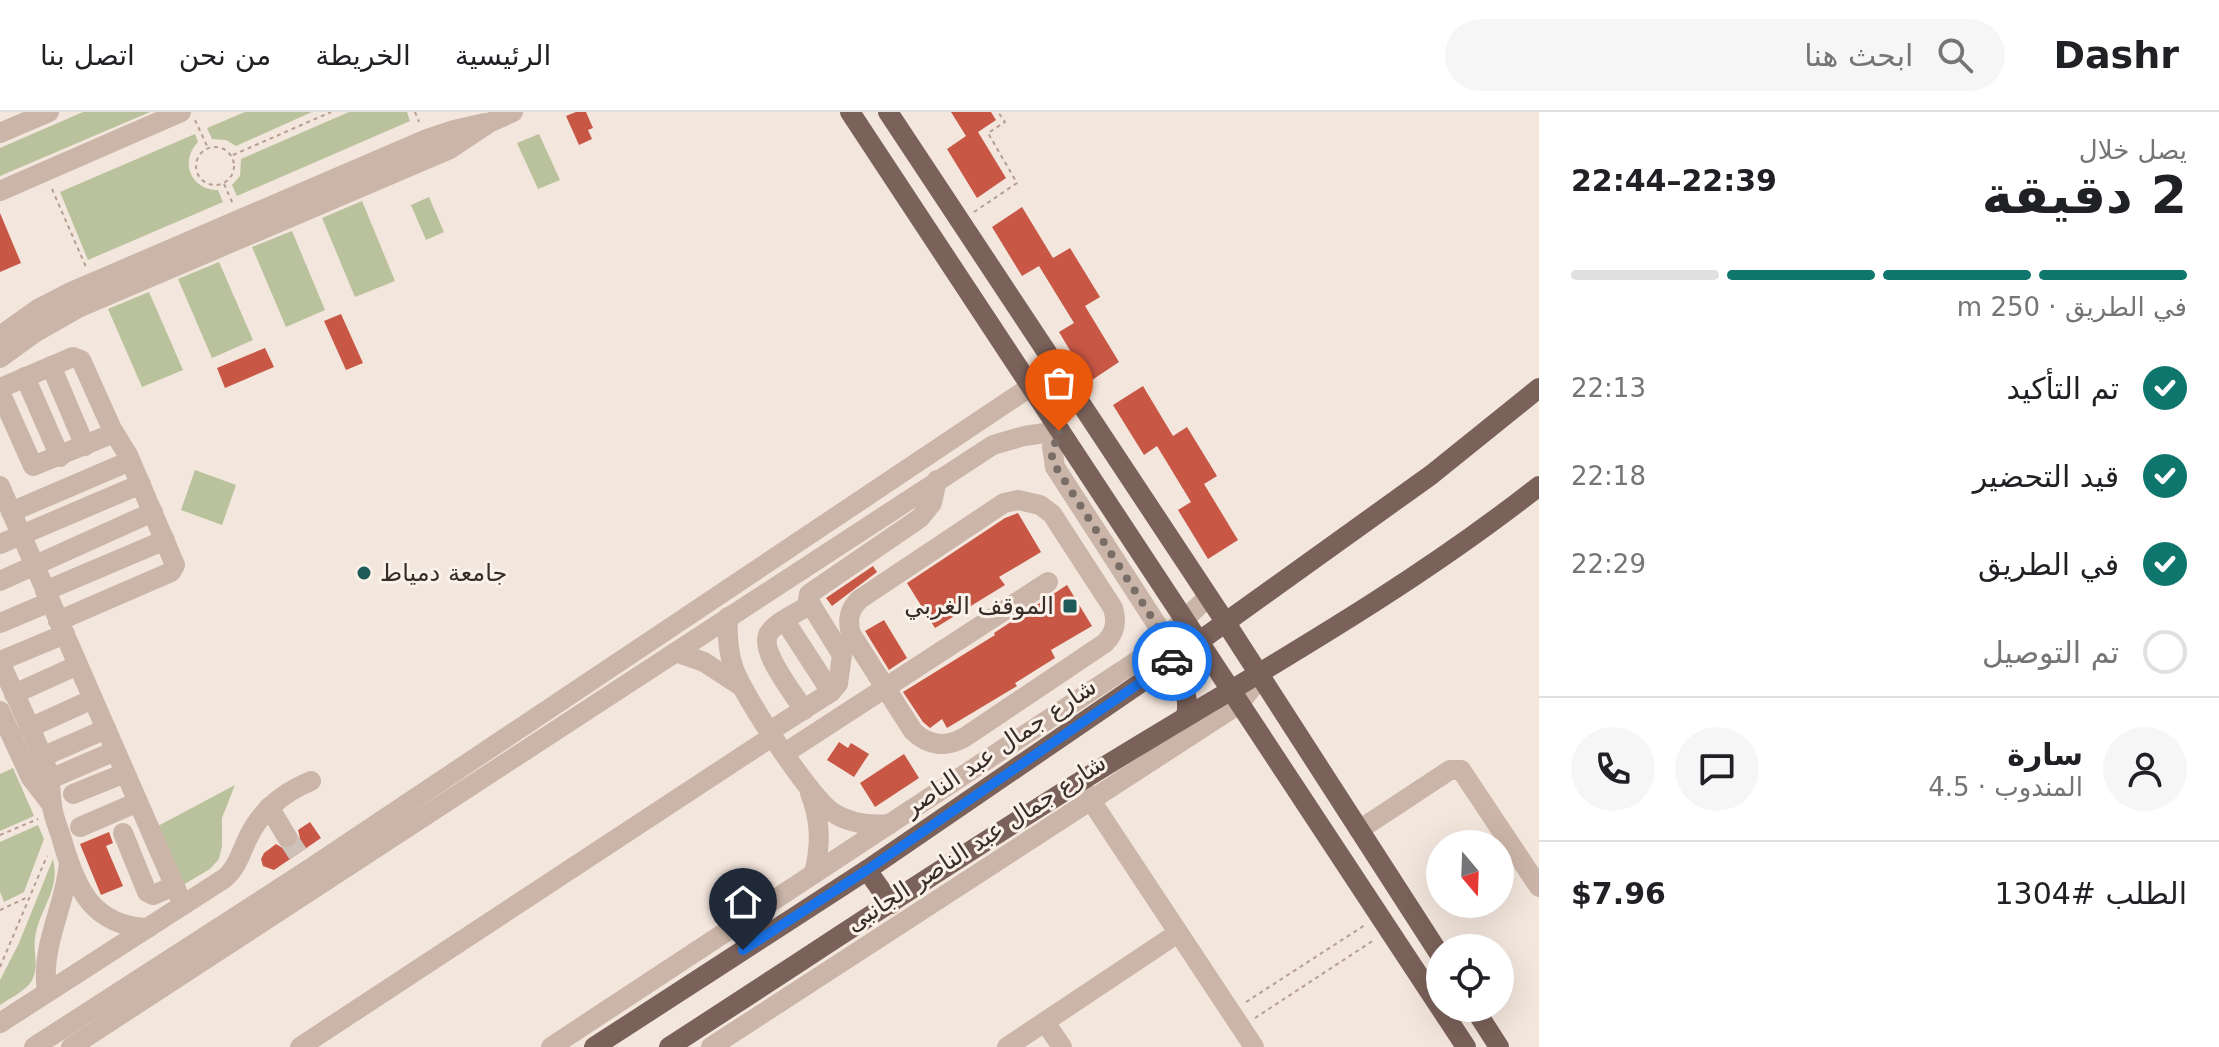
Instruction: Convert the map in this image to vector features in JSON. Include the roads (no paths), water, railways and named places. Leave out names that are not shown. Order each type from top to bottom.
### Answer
[{"type":"main road","points":[[850,112],[1466,1047]]},
{"type":"main road","points":[[888,112],[1226,623],[1426,934]]},
{"type":"main road","name":"شارع جمال عبد الناصر","points":[[594,1047],[867,870],[1155,673],[1431,475],[1539,388]]},
{"type":"main road","points":[[669,1047],[1078,782],[1186,716],[1234,697],[1258,672],[1352,618],[1475,536],[1539,486]]},
{"type":"main road","points":[[1155,673],[1174,679],[1183,690],[1187,703],[1186,716]]},
{"type":"main road","points":[[867,870],[891,904]]},
{"type":"main road","points":[[816,952],[828,970]]},
{"type":"main road","points":[[1483,1022],[1499,1047]]},
{"type":"street","points":[[0,133],[49,112]]},
{"type":"street","points":[[0,191],[181,112]]},
{"type":"street","points":[[0,358],[36,332],[78,308],[450,149],[489,123],[513,112]]},
{"type":"street","points":[[0,336],[54,300],[93,283],[431,137],[489,123]]},
{"type":"street","points":[[0,623],[55,612],[173,571],[175,565],[141,484],[81,360],[73,357],[0,390],[31,465],[38,466],[114,433]]},
{"type":"street","points":[[51,366],[85,446]]},
{"type":"street","points":[[25,377],[60,457]]},
{"type":"street","points":[[34,1047],[303,861],[1030,387]]},
{"type":"street","points":[[71,1047],[303,861],[676,652],[993,445],[1024,436],[1060,433]]},
{"type":"street","points":[[1060,433],[1052,447],[1052,461],[1177,657]]},
{"type":"street","points":[[130,461],[5,503],[179,896]]},
{"type":"street","points":[[776,740],[804,710],[838,684],[842,655],[811,604],[808,597],[810,591],[924,514],[932,503],[937,480]]},
{"type":"street","points":[[0,544],[141,484]]},
{"type":"street","points":[[1018,500],[1040,505],[1052,514],[1113,608],[1116,622],[1112,635],[1105,643],[951,744],[936,744],[918,735],[885,688],[849,628],[851,609],[860,599],[1004,503],[1018,500]]},
{"type":"street","points":[[0,581],[153,512]]},
{"type":"street","points":[[1061,528],[1085,513]]},
{"type":"street","points":[[148,928],[120,924],[96,910],[87,900],[69,863],[52,808],[50,779],[42,757],[0,662],[55,612],[165,540]]},
{"type":"street","points":[[845,541],[857,560]]},
{"type":"street","points":[[300,1047],[776,740],[885,688],[1048,582]]},
{"type":"street","points":[[551,1047],[1149,653],[1208,597]]},
{"type":"street","points":[[804,710],[767,650],[770,631],[811,604]]},
{"type":"street","points":[[728,617],[729,653],[742,688],[809,789],[831,811],[845,819],[875,825],[891,824]]},
{"type":"street","points":[[785,621],[831,692]]},
{"type":"street","points":[[676,652],[718,669],[742,688]]},
{"type":"street","points":[[14,694],[78,665]]},
{"type":"street","name":"شارع جمال عبد الناصر الجانبى","points":[[711,1047],[733,1041],[828,970],[1090,800],[1234,697]]},
{"type":"street","points":[[29,728],[93,699]]},
{"type":"street","points":[[0,711],[31,778],[52,808]]},
{"type":"street","points":[[42,757],[106,729]]},
{"type":"street","points":[[50,779],[115,751]]},
{"type":"street","points":[[1359,830],[1450,770],[1461,770],[1539,887]]},
{"type":"street","points":[[73,794],[125,773]]},
{"type":"street","points":[[0,1023],[148,928],[179,896],[231,873],[240,860],[251,831],[269,807],[281,796],[311,781]]},
{"type":"street","points":[[1078,782],[1254,1047]]},
{"type":"street","points":[[809,789],[820,831],[814,874]]},
{"type":"street","points":[[80,827],[138,802]]},
{"type":"street","points":[[269,807],[303,861]]},
{"type":"street","points":[[123,833],[147,892],[179,896]]},
{"type":"street","points":[[47,992],[45,955],[65,891],[69,863]]},
{"type":"street","points":[[1007,1047],[1178,933]]},
{"type":"street","points":[[1045,1022],[1062,1047]]},
{"type":"tunnel","points":[[287,837],[298,854]]},
{"type":"place","name":"جامعة دمياط","points":[[364,573]]},
{"type":"place","name":"الموقف الغربي","points":[[1070,606]]}]
